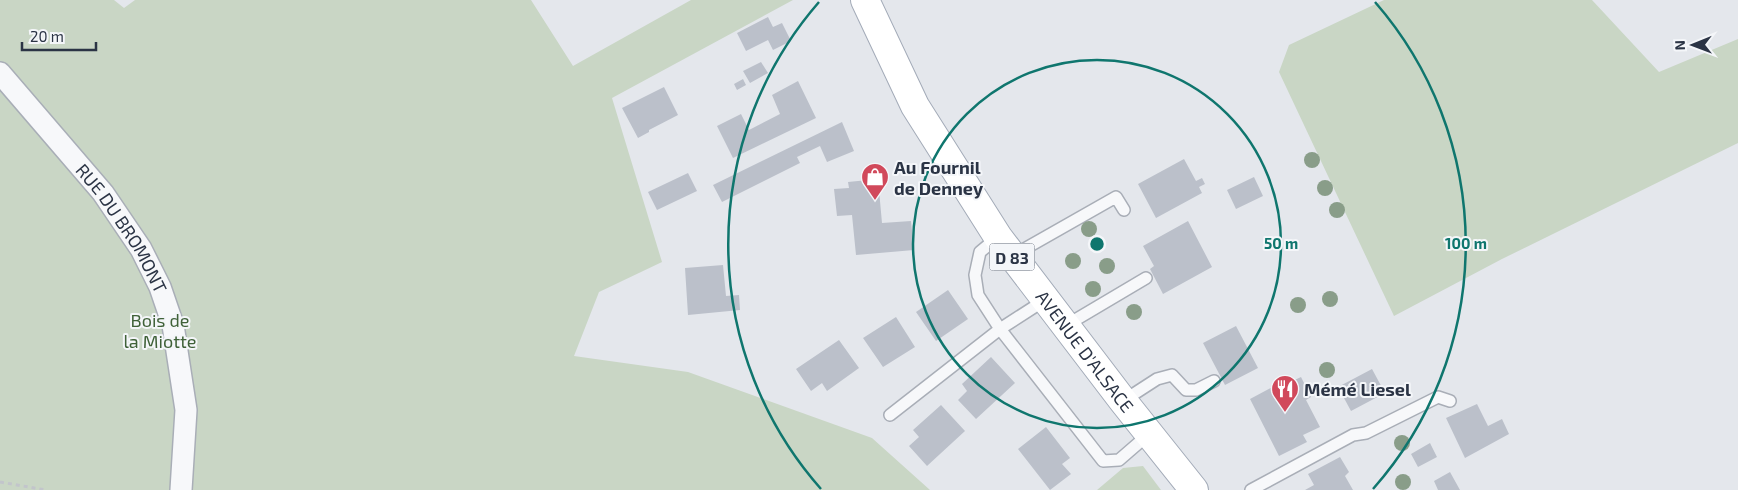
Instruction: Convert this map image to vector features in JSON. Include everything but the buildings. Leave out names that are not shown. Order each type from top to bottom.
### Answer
[{"type":"main road","name":"AVENUE D'ALSACE","points":[[865,0],[915,106],[1005,247],[1122,401],[1194,490]]},
{"type":"street","name":"RUE DU BROMONT","points":[[0,73],[103,193],[141,249],[160,287],[173,325],[186,410],[180,490]]},
{"type":"lane","points":[[1124,210],[1116,197],[1005,247],[980,252],[975,275],[978,295],[1000,329],[1103,461],[1119,460],[1148,434]]},
{"type":"lane","points":[[1065,326],[1146,278]]},
{"type":"lane","points":[[890,415],[1000,329],[1044,300]]},
{"type":"lane","points":[[1122,401],[1157,380],[1172,375],[1186,390],[1196,390],[1214,381]]},
{"type":"lane","points":[[1252,490],[1266,487],[1353,434],[1366,433],[1438,397],[1450,401]]},
{"type":"path","points":[[0,482],[46,490]]},
{"type":"green space","name":"Bois de la Miotte","points":[[0,0],[114,0],[124,8],[135,0],[531,0],[573,66],[691,0],[793,0],[612,98],[662,262],[599,292],[574,356],[688,372],[872,438],[930,490],[0,490]]},
{"type":"green space","points":[[1384,0],[1592,0],[1659,72],[1738,39],[1738,143],[1502,259],[1394,316],[1279,72],[1289,45]]},
{"type":"green space","points":[[1143,466],[1161,490],[1097,490],[1123,468]]},
{"type":"place","name":"Au Fournil de Denney","points":[[875,201]]},
{"type":"place","name":"Mémé Liesel","points":[[1285,413]]}]
